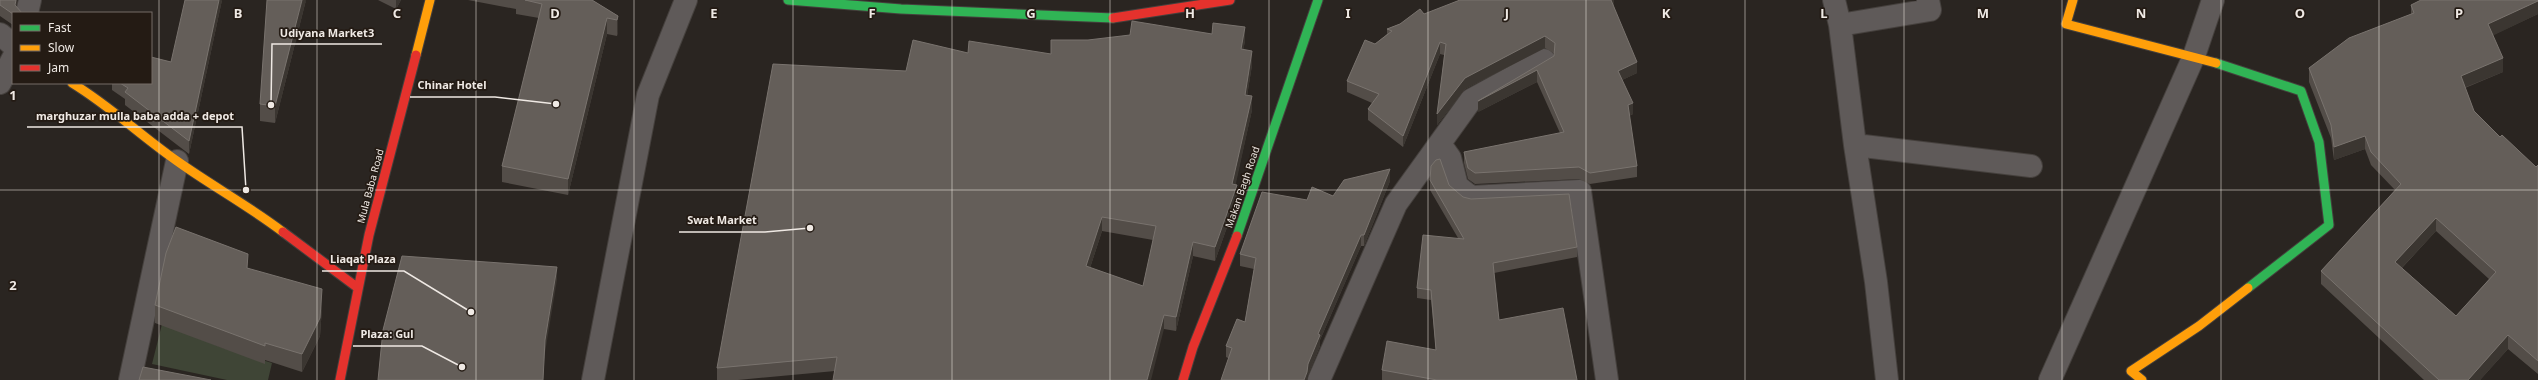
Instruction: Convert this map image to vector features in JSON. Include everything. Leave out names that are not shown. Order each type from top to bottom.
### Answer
[{"type":"main road","name":"Mula Baba Road","points":[[340,380],[369,235],[430,0]]},
{"type":"main road","points":[[788,0],[901,9],[1118,18],[1230,0]]},
{"type":"main road","name":"Makan Bagh Road","points":[[1183,380],[1193,347],[1233,249],[1318,0]]},
{"type":"main road","points":[[2073,0],[2066,24],[2194,56],[2301,91],[2320,142],[2329,225],[2199,326],[2131,371],[2142,380]]},
{"type":"main road","points":[[74,84],[95,97],[177,161],[254,210],[358,288]]},
{"type":"street","points":[[27,12],[30,0]]},
{"type":"street","points":[[593,380],[648,94],[686,0]]},
{"type":"street","points":[[1834,0],[1840,24],[1855,145],[1876,282],[1887,380]]},
{"type":"street","points":[[1840,24],[1930,10],[1928,0]]},
{"type":"street","points":[[2050,380],[2194,56],[2214,0]]},
{"type":"street","points":[[0,34],[12,44]]},
{"type":"street","points":[[0,83],[12,60]]},
{"type":"street","points":[[1319,380],[1396,204],[1471,100],[1544,60]]},
{"type":"street","points":[[1440,144],[1450,158],[1457,186],[1471,197],[1580,191],[1607,380]]},
{"type":"street","points":[[1855,145],[2031,166]]},
{"type":"street","points":[[130,380],[177,161]]},
{"type":"green space","points":[[162,324],[223,348],[272,363],[268,380],[227,380],[152,364]]},
{"type":"building","points":[[0,0],[16,0],[15,5],[21,12],[12,12],[12,13],[0,5]]},
{"type":"building","points":[[185,0],[219,0],[189,141],[125,92],[128,88],[122,84],[152,84],[152,57],[171,62]]},
{"type":"building","points":[[267,0],[302,0],[275,106],[260,104]]},
{"type":"building","points":[[525,0],[592,0],[618,16],[617,20],[607,18],[568,179],[502,166],[542,4]]},
{"type":"building","points":[[1460,0],[1611,0],[1637,62],[1618,71],[1633,103],[1628,105],[1637,166],[1590,173],[1579,167],[1475,173],[1468,168],[1464,152],[1564,132],[1537,70],[1478,101],[1554,56],[1555,43],[1545,36],[1465,78],[1437,114],[1446,44],[1440,42],[1403,136],[1368,109],[1379,94],[1347,81],[1365,40],[1375,44],[1392,31],[1387,29],[1400,24],[1420,9],[1424,14]]},
{"type":"building","points":[[2421,0],[2538,0],[2488,24],[2503,58],[2461,76],[2474,111],[2500,137],[2502,135],[2536,167],[2538,165],[2538,361],[2508,335],[2468,380],[2439,380],[2321,271],[2401,184],[2371,152],[2365,136],[2334,147],[2331,125],[2309,68],[2349,38],[2414,13],[2411,5]],"holes":[[[2436,218],[2496,272],[2456,316],[2395,262]]]},
{"type":"building","points":[[1132,21],[1212,34],[1213,23],[1245,27],[1241,49],[1252,51],[1245,95],[1252,96],[1232,184],[1237,185],[1215,247],[1193,242],[1176,317],[1164,315],[1147,380],[833,380],[837,357],[717,368],[773,64],[906,71],[913,40],[968,53],[969,41],[1051,54],[1051,40],[1088,40],[1130,35]],"holes":[[[1102,217],[1156,226],[1143,286],[1086,266]]]},
{"type":"building","points":[[1440,159],[1449,185],[1463,197],[1471,199],[1569,194],[1577,247],[1493,263],[1499,320],[1563,308],[1577,380],[1437,380],[1382,370],[1387,341],[1436,350],[1431,290],[1417,288],[1423,235],[1464,239],[1430,180],[1431,166],[1436,160]]},
{"type":"building","points":[[1390,169],[1364,235],[1361,235],[1318,334],[1320,335],[1308,364],[1304,380],[1221,380],[1232,348],[1226,346],[1237,319],[1245,322],[1256,258],[1240,254],[1262,192],[1307,200],[1312,187],[1333,196],[1344,180]]},
{"type":"building","points":[[176,227],[248,254],[247,268],[322,289],[320,318],[302,354],[265,343],[265,346],[155,305],[166,253]]},
{"type":"building","points":[[402,256],[557,267],[545,340],[543,380],[378,380],[383,330]]},
{"type":"building","points":[[143,367],[211,380],[139,380]]},
{"type":"traffic: fast","points":[[788,0],[901,9],[1113,18]]},
{"type":"traffic: fast","points":[[1237,236],[1318,0]]},
{"type":"traffic: fast","points":[[2216,63],[2301,91],[2319,142],[2329,225],[2248,288]]},
{"type":"traffic: slow","points":[[416,55],[430,0]]},
{"type":"traffic: slow","points":[[2073,0],[2066,24],[2216,63]]},
{"type":"traffic: slow","points":[[74,84],[99,101],[177,161],[257,213],[283,232]]},
{"type":"traffic: slow","points":[[2142,380],[2131,371],[2199,326],[2248,288]]},
{"type":"traffic: jam","points":[[1113,18],[1230,0]]},
{"type":"traffic: jam","points":[[340,380],[369,235],[416,55]]},
{"type":"traffic: jam","points":[[283,232],[358,288]]},
{"type":"traffic: jam","points":[[1183,380],[1193,347],[1237,236]]},
{"type":"place","name":"Chinar Hotel","points":[[556,104]]},
{"type":"place","name":"Udiyana Market3","points":[[271,105]]},
{"type":"place","name":"marghuzar mulla baba adda + depot","points":[[246,190]]},
{"type":"place","name":"Swat Market","points":[[810,228]]},
{"type":"place","name":"Liaqat Plaza","points":[[471,312]]},
{"type":"place","name":"Plaza: Gul","points":[[462,367]]}]
